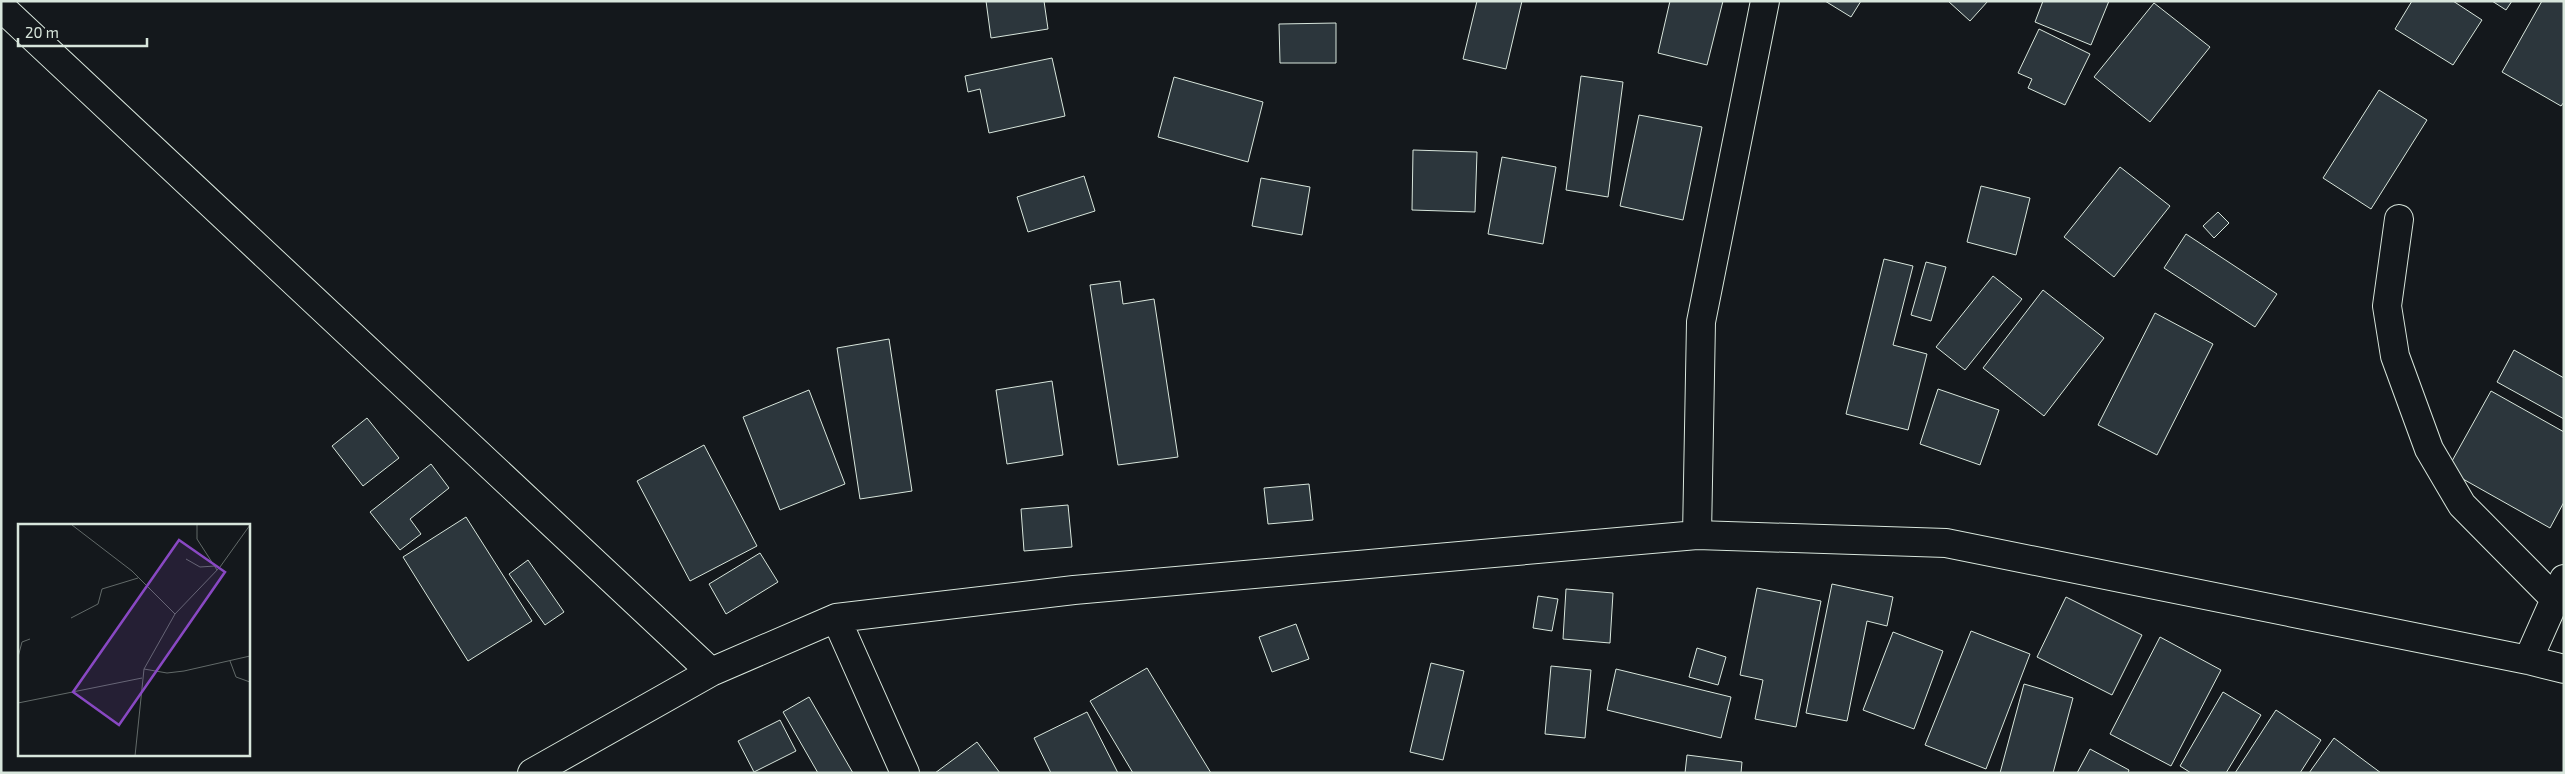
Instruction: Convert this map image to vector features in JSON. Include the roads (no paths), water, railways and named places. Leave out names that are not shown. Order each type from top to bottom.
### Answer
[{"type":"street","points":[[1697,535],[1700,322],[1765,1]]},
{"type":"street","points":[[1,6],[711,672]]},
{"type":"street","points":[[2400,219],[2387,306],[2395,356],[2430,448],[2462,505],[2559,589],[2528,660]]},
{"type":"street","points":[[532,773],[711,672],[836,618],[1074,590],[1697,535],[1946,544],[2528,660],[2564,670]]},
{"type":"street","points":[[836,618],[904,773]]}]
